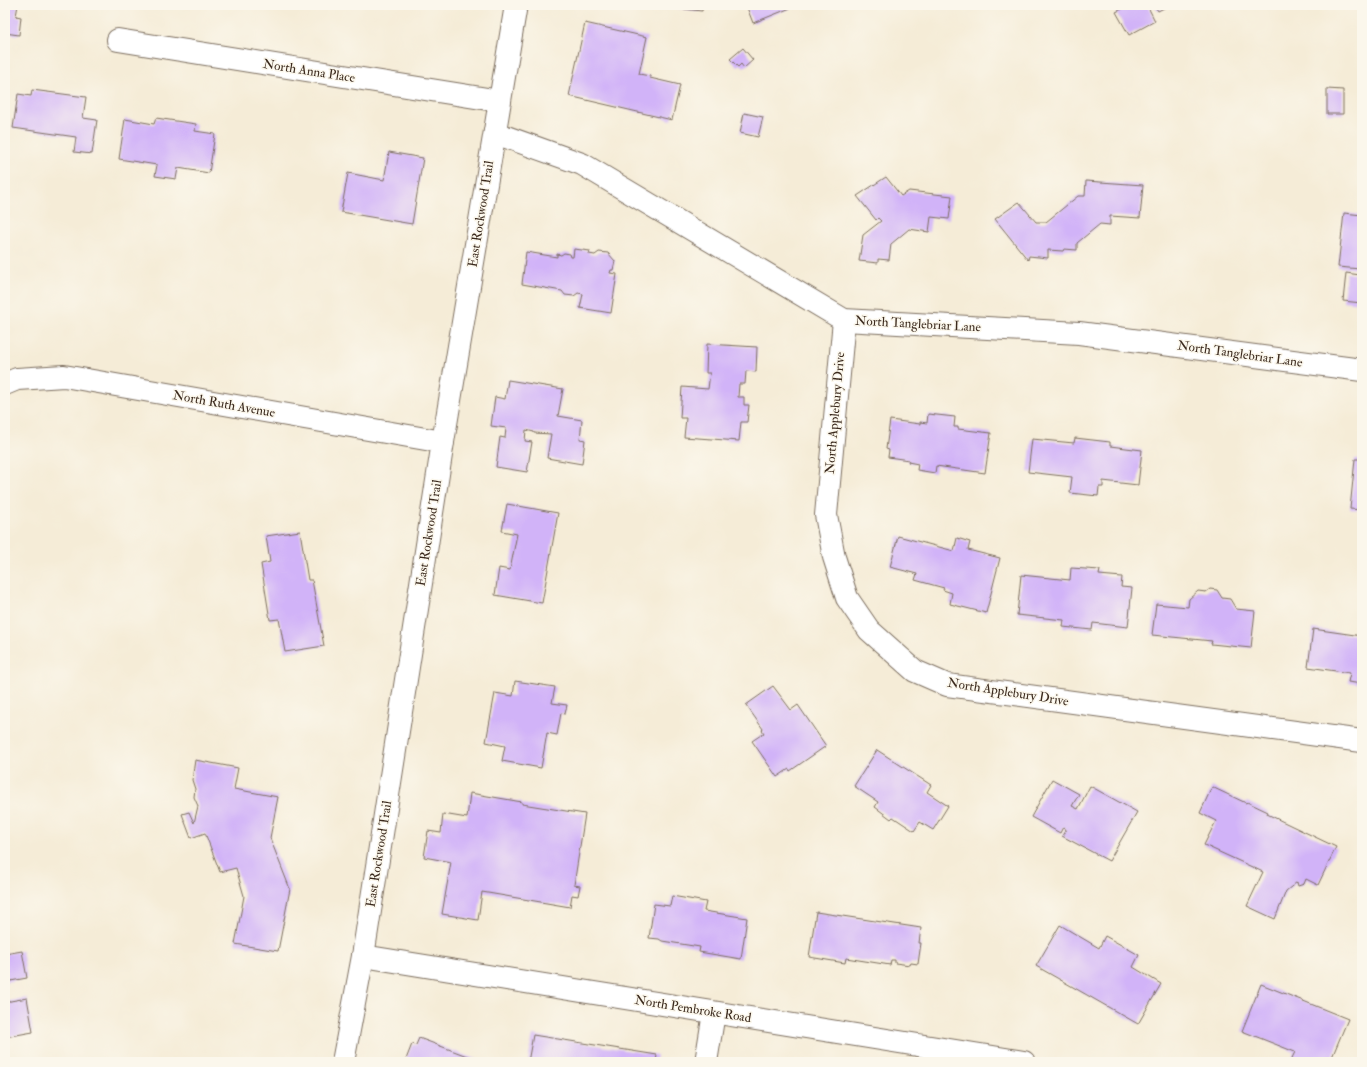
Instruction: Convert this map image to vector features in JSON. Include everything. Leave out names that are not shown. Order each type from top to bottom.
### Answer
[{"type":"street","name":"East Rockwood Trail","points":[[343,1062],[363,956],[443,442],[516,5]]},
{"type":"street","name":"North Anna Place","points":[[118,40],[500,101]]},
{"type":"street","name":"North Tanglebriar Lane","points":[[495,133],[582,164],[844,320],[1079,333],[1362,370]]},
{"type":"street","name":"North Applebury Drive","points":[[844,320],[826,514],[834,557],[847,598],[869,630],[915,671],[947,685],[1362,741]]},
{"type":"street","name":"North Ruth Avenue","points":[[5,384],[17,379],[64,376],[443,442]]},
{"type":"street","name":"North Pembroke Road","points":[[363,956],[1024,1062]]},
{"type":"street","points":[[706,1062],[714,1012]]},
{"type":"building","points":[[5,5],[18,5],[16,16],[21,17],[19,35],[5,33]]},
{"type":"building","points":[[674,5],[703,5],[702,11],[674,8]]},
{"type":"building","points":[[746,5],[798,5],[753,23]]},
{"type":"building","points":[[1130,5],[1147,5],[1155,21],[1129,35],[1116,12]]},
{"type":"building","points":[[1154,5],[1170,5],[1158,11]]},
{"type":"building","points":[[585,23],[647,37],[639,74],[680,85],[672,120],[569,96]]},
{"type":"building","points":[[743,48],[753,60],[744,68],[741,64],[738,67],[730,59]]},
{"type":"building","points":[[1327,89],[1343,90],[1343,114],[1327,114]]},
{"type":"building","points":[[32,90],[86,97],[83,118],[97,120],[92,154],[74,152],[76,137],[13,128],[18,94],[31,96]]},
{"type":"building","points":[[744,113],[763,117],[758,137],[740,133]]},
{"type":"building","points":[[156,118],[196,124],[195,131],[215,134],[209,173],[178,168],[176,179],[155,176],[157,165],[119,159],[125,119],[154,124]]},
{"type":"building","points":[[389,152],[423,158],[412,224],[341,212],[348,173],[384,180]]},
{"type":"building","points":[[886,177],[901,196],[909,191],[952,196],[949,219],[931,217],[929,232],[909,229],[891,244],[889,260],[878,259],[878,263],[859,261],[863,235],[881,221],[878,218],[876,220],[857,196]]},
{"type":"building","points":[[1086,181],[1143,185],[1140,218],[1110,216],[1110,225],[1100,224],[1077,243],[1077,250],[1048,250],[1048,258],[1029,256],[1028,260],[995,219],[1019,202],[1036,222],[1046,222],[1078,196],[1085,196]]},
{"type":"building","points":[[1344,213],[1362,215],[1362,303],[1343,301],[1346,273],[1360,275],[1360,269],[1338,267]]},
{"type":"building","points":[[574,249],[590,251],[589,254],[595,255],[599,252],[608,253],[615,261],[613,270],[611,270],[610,273],[617,274],[611,313],[580,308],[583,294],[578,293],[574,296],[565,295],[562,291],[522,284],[526,252],[557,257],[557,254],[561,255],[564,253],[570,254],[571,257],[573,257]]},
{"type":"building","points":[[707,344],[757,347],[756,372],[746,371],[745,384],[739,384],[738,397],[744,397],[744,405],[749,405],[747,422],[741,422],[739,441],[684,437],[686,418],[680,418],[682,387],[708,389],[710,373],[706,373]]},
{"type":"building","points":[[508,380],[563,389],[558,416],[582,420],[580,439],[585,440],[582,464],[547,458],[551,434],[534,433],[526,430],[525,441],[532,442],[527,472],[496,467],[500,437],[505,438],[506,428],[491,426],[495,397],[505,399]]},
{"type":"building","points":[[928,414],[955,417],[954,427],[958,427],[958,429],[991,433],[985,473],[936,466],[935,473],[917,470],[918,464],[908,462],[909,460],[888,457],[889,450],[886,449],[890,420],[920,424],[920,422],[927,423]]},
{"type":"building","points":[[1075,438],[1110,442],[1110,446],[1142,450],[1138,485],[1103,481],[1103,487],[1099,487],[1098,496],[1070,493],[1072,477],[1028,472],[1032,439],[1074,443]]},
{"type":"building","points":[[1355,459],[1362,459],[1362,510],[1350,509]]},
{"type":"building","points":[[507,504],[558,513],[542,603],[495,595],[499,568],[510,570],[517,534],[502,531]]},
{"type":"building","points":[[300,531],[308,580],[312,580],[324,646],[285,652],[279,619],[270,620],[261,564],[270,562],[266,536]]},
{"type":"building","points":[[898,536],[954,551],[957,538],[970,542],[968,550],[1000,558],[986,613],[950,604],[952,593],[943,590],[944,588],[915,580],[917,574],[890,567]]},
{"type":"building","points":[[1071,568],[1100,570],[1099,575],[1122,577],[1121,587],[1132,588],[1128,627],[1093,623],[1092,630],[1063,627],[1064,620],[1017,615],[1021,575],[1070,580]]},
{"type":"building","points":[[1210,589],[1217,590],[1222,598],[1230,599],[1236,609],[1255,611],[1251,648],[1211,644],[1212,641],[1152,635],[1156,604],[1188,607],[1189,599],[1198,591],[1206,592]]},
{"type":"building","points":[[1313,629],[1362,636],[1362,684],[1348,682],[1350,673],[1308,667]]},
{"type":"building","points":[[515,681],[555,687],[552,703],[567,705],[565,714],[561,713],[557,735],[547,733],[541,768],[502,761],[505,746],[486,742],[495,693],[513,696]]},
{"type":"building","points":[[773,686],[791,710],[798,705],[826,746],[790,771],[789,769],[777,777],[752,741],[764,733],[762,730],[763,729],[746,705]]},
{"type":"building","points":[[877,750],[931,785],[927,792],[948,806],[933,830],[920,822],[914,831],[893,817],[891,819],[875,807],[878,802],[854,786]]},
{"type":"building","points":[[195,760],[238,768],[234,789],[278,797],[270,838],[290,889],[278,951],[235,944],[244,896],[236,868],[220,872],[205,833],[191,838],[182,814],[189,812],[194,823],[198,806],[194,797],[195,789],[192,780]]},
{"type":"building","points":[[1052,779],[1079,794],[1072,806],[1078,809],[1090,786],[1137,812],[1109,861],[1062,836],[1066,829],[1063,827],[1060,833],[1031,817]]},
{"type":"building","points":[[1212,787],[1268,812],[1267,814],[1336,847],[1318,885],[1306,879],[1304,884],[1298,886],[1297,882],[1286,891],[1275,919],[1247,906],[1263,872],[1204,845],[1216,821],[1200,813]]},
{"type":"building","points":[[470,793],[522,802],[522,804],[585,814],[574,885],[580,886],[578,896],[572,895],[570,907],[482,892],[478,920],[442,914],[451,862],[424,857],[428,831],[441,833],[443,814],[467,818]]},
{"type":"building","points":[[672,896],[706,902],[704,911],[747,918],[741,959],[699,952],[700,947],[649,938],[654,904],[670,906]]},
{"type":"building","points":[[816,912],[921,928],[919,943],[921,943],[918,964],[911,963],[910,965],[895,963],[895,960],[891,960],[890,965],[846,958],[845,963],[809,957]]},
{"type":"building","points":[[1060,925],[1099,948],[1105,936],[1139,955],[1133,967],[1161,984],[1138,1024],[1036,966]]},
{"type":"building","points":[[22,951],[27,978],[5,982],[5,954]]},
{"type":"building","points":[[1261,984],[1348,1019],[1330,1062],[1290,1062],[1295,1052],[1242,1031]]},
{"type":"building","points":[[27,998],[33,1032],[5,1037],[5,1002]]},
{"type":"building","points":[[533,1035],[657,1055],[656,1062],[528,1062]]},
{"type":"building","points":[[419,1038],[483,1062],[405,1062],[412,1044],[416,1045]]}]
